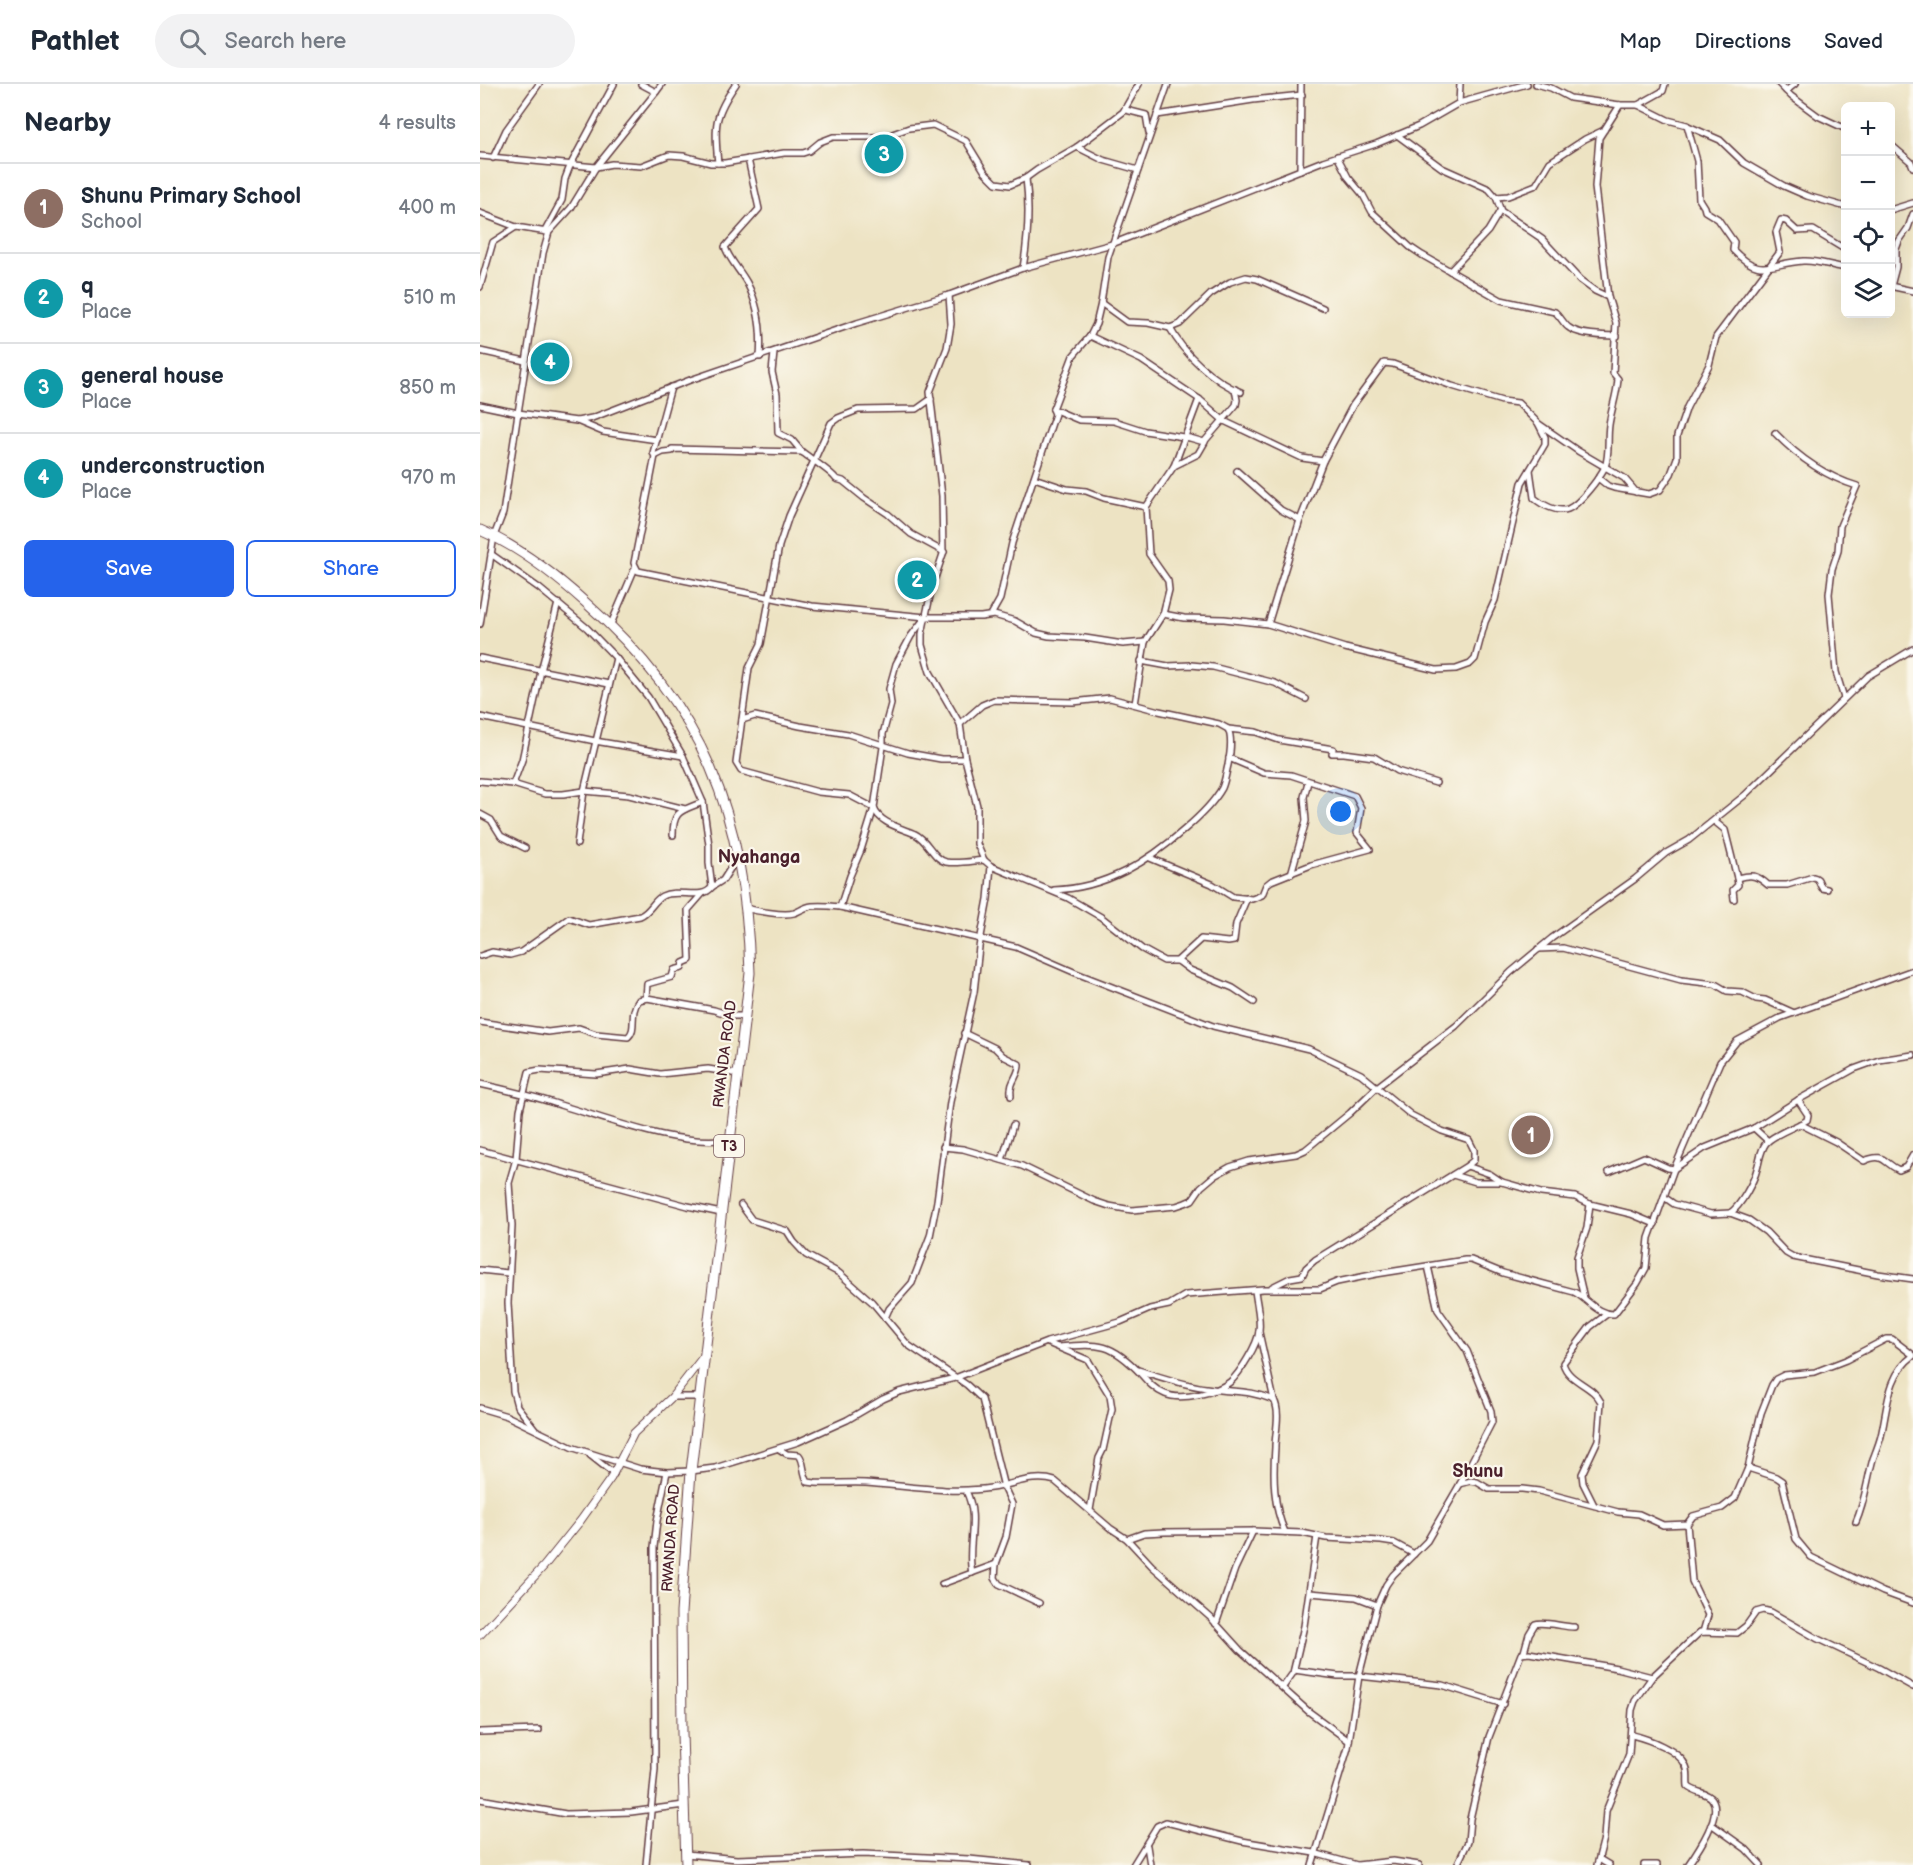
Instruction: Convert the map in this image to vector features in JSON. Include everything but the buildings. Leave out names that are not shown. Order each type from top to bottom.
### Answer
[{"type":"highway","name":"RWANDA ROAD","points":[[480,530],[494,536],[563,582],[611,624],[642,657],[677,703],[690,724],[716,780],[727,812],[747,908],[750,973],[746,1016],[703,1357],[691,1470],[681,1613],[686,1865]]},
{"type":"street","points":[[493,158],[506,130],[539,84]]},
{"type":"street","points":[[480,624],[482,599],[494,536],[503,513],[547,232],[562,200],[564,180],[570,166],[614,84]]},
{"type":"street","points":[[641,84],[656,92]]},
{"type":"street","points":[[547,232],[571,208],[596,167],[662,84]]},
{"type":"street","points":[[718,163],[715,128],[723,104],[736,84]]},
{"type":"street","points":[[480,156],[596,167],[612,164],[641,166],[669,155],[718,163],[806,152],[820,141],[833,136],[884,137],[909,128],[933,125],[966,141],[985,172],[996,183],[1010,185],[1026,178],[1077,147],[1126,110],[1139,84]]},
{"type":"street","points":[[991,615],[1000,599],[1010,549],[1055,414],[1053,409],[1073,356],[1090,336],[1096,324],[1104,274],[1112,244],[1168,84]]},
{"type":"street","points":[[1300,170],[1301,84]]},
{"type":"street","points":[[1459,103],[1460,84]]},
{"type":"street","points":[[576,421],[592,418],[671,387],[857,323],[949,295],[1023,268],[1112,244],[1300,170],[1376,144],[1459,103],[1526,84]]},
{"type":"street","points":[[1536,84],[1551,88],[1570,98],[1620,105],[1638,105],[1668,120],[1682,122],[1720,140],[1744,163],[1784,186],[1807,196],[1841,206]]},
{"type":"street","points":[[1638,105],[1662,92],[1665,84]]},
{"type":"street","points":[[1779,84],[1818,116],[1841,127]]},
{"type":"street","points":[[1786,91],[1795,84]]},
{"type":"street","points":[[1157,116],[1253,100],[1302,95]]},
{"type":"street","points":[[1530,469],[1534,498],[1542,504],[1562,510],[1571,508],[1580,500],[1605,466],[1609,449],[1608,426],[1618,379],[1613,373],[1617,323],[1608,297],[1595,187],[1597,149],[1604,130],[1620,105]]},
{"type":"street","points":[[1126,110],[1146,115],[1149,134]]},
{"type":"street","points":[[1688,126],[1697,161],[1697,190],[1705,212],[1718,219],[1734,242],[1733,250],[1740,257],[1755,267],[1768,268],[1805,261],[1841,266]]},
{"type":"street","points":[[1496,197],[1508,196],[1536,185],[1552,160],[1604,130]]},
{"type":"street","points":[[1397,135],[1442,168],[1466,180],[1485,186],[1496,197],[1500,211],[1542,239],[1591,289],[1608,297]]},
{"type":"street","points":[[1077,147],[1096,158],[1138,170]]},
{"type":"street","points":[[1895,148],[1911,162],[1913,167]]},
{"type":"street","points":[[1337,156],[1348,177],[1363,195],[1372,212],[1410,247],[1501,300],[1555,312],[1572,330],[1600,336],[1617,336]]},
{"type":"street","points":[[748,159],[759,209],[725,247],[730,260],[749,287],[761,327],[760,357]]},
{"type":"street","points":[[1023,268],[1028,239],[1029,202],[1026,178]]},
{"type":"street","points":[[1895,208],[1913,203]]},
{"type":"street","points":[[1450,271],[1488,231],[1500,211]]},
{"type":"street","points":[[480,213],[516,227],[547,232]]},
{"type":"street","points":[[1895,271],[1896,249],[1913,214]]},
{"type":"street","points":[[1598,478],[1611,487],[1649,494],[1657,492],[1669,477],[1677,458],[1677,436],[1687,407],[1709,365],[1716,337],[1780,252],[1776,232],[1778,223],[1783,220],[1797,231],[1813,230],[1841,248]]},
{"type":"street","points":[[480,287],[493,242],[516,227]]},
{"type":"street","points":[[1101,303],[1127,322],[1148,323],[1170,328],[1180,324],[1206,298],[1224,286],[1235,280],[1246,278],[1257,279],[1323,308]]},
{"type":"street","points":[[1895,287],[1913,291]]},
{"type":"street","points":[[949,295],[951,324],[946,348],[930,392],[942,496],[944,552],[932,587],[922,639],[928,666],[960,724],[965,759],[977,806],[977,844],[984,860],[991,866],[1053,890],[1101,917],[1155,957],[1167,963],[1178,961],[1202,939],[1234,941],[1236,924],[1246,898]]},
{"type":"street","points":[[1170,328],[1174,336],[1205,369],[1238,391],[1236,403],[1198,454],[1174,466]]},
{"type":"street","points":[[1090,336],[1141,360],[1199,399],[1224,421],[1302,458],[1323,461]]},
{"type":"street","points":[[480,351],[525,361]]},
{"type":"street","points":[[774,353],[771,372],[777,394],[778,433],[792,440],[814,462],[833,474],[836,480],[843,481],[911,534],[944,552]]},
{"type":"street","points":[[1268,624],[1300,520],[1323,461],[1344,420],[1384,363],[1393,364],[1452,386],[1502,401],[1518,403],[1539,424],[1624,478],[1636,492]]},
{"type":"street","points":[[611,624],[635,568],[634,563],[655,456],[653,453],[671,387]]},
{"type":"street","points":[[931,399],[917,409],[863,410],[838,418],[831,423],[789,516],[779,546],[761,644],[748,668],[736,763],[741,771],[818,792],[849,795],[874,808],[877,816],[916,835],[943,861],[984,860]]},
{"type":"street","points":[[1135,704],[1145,642],[1163,614],[1168,599],[1168,581],[1149,554],[1146,507],[1174,466],[1199,399]]},
{"type":"street","points":[[480,405],[576,421],[603,432],[657,440]]},
{"type":"street","points":[[1053,409],[1079,420],[1114,422],[1145,431],[1205,442]]},
{"type":"street","points":[[1163,614],[1184,618],[1224,619],[1268,624],[1345,648],[1436,670],[1455,669],[1470,664],[1475,659],[1485,621],[1495,600],[1522,483],[1545,444],[1545,437],[1539,424]]},
{"type":"street","points":[[1775,433],[1803,459],[1839,480],[1857,486],[1840,526],[1838,551],[1832,569],[1829,594],[1836,672],[1844,698]]},
{"type":"street","points":[[655,456],[663,452],[672,452],[672,449],[802,452]]},
{"type":"street","points":[[1237,471],[1281,510],[1300,520]]},
{"type":"street","points":[[1034,478],[1067,489],[1086,491],[1104,498],[1146,507]]},
{"type":"street","points":[[491,554],[558,603],[616,658],[648,697],[683,756],[702,802],[706,817],[712,887]]},
{"type":"street","points":[[635,568],[643,573],[812,606],[926,617],[991,615],[1015,621],[1042,635],[1123,644],[1145,642]]},
{"type":"street","points":[[513,784],[520,767],[558,603]]},
{"type":"street","points":[[840,907],[874,808],[884,725],[891,704],[889,689],[898,658],[926,617]]},
{"type":"street","points":[[943,1147],[963,1149],[1038,1172],[1095,1201],[1132,1210],[1176,1206],[1192,1200],[1201,1187],[1230,1167],[1305,1150],[1377,1087],[1456,1026],[1538,949],[1641,875],[1666,853],[1689,840],[1745,795],[1844,698],[1875,671],[1913,649]]},
{"type":"street","points":[[480,658],[609,684]]},
{"type":"street","points":[[577,844],[584,791],[616,658]]},
{"type":"street","points":[[1141,661],[1168,666],[1213,667],[1275,683],[1306,699]]},
{"type":"street","points":[[960,724],[982,705],[994,700],[1073,702],[1105,698],[1219,724],[1228,729],[1256,732],[1279,740],[1333,749],[1332,753],[1374,757],[1397,771],[1436,783]]},
{"type":"street","points":[[742,720],[755,716],[848,734],[883,747],[941,759],[965,759]]},
{"type":"street","points":[[480,717],[595,741],[683,756]]},
{"type":"street","points":[[1053,890],[1070,889],[1112,878],[1150,858],[1201,815],[1223,785],[1231,737],[1228,729]]},
{"type":"street","points":[[1150,858],[1212,884],[1233,897],[1246,898],[1258,897],[1268,883],[1311,865],[1370,849],[1358,833],[1361,808],[1355,796],[1291,775],[1264,772],[1229,758]]},
{"type":"street","points":[[480,781],[513,784],[545,794],[584,791],[639,797],[685,809]]},
{"type":"street","points":[[1291,874],[1306,821],[1304,797],[1308,782]]},
{"type":"street","points":[[673,835],[675,818],[685,809],[702,802]]},
{"type":"street","points":[[480,814],[491,820],[501,836],[525,848]]},
{"type":"street","points":[[1714,821],[1725,830],[1738,885],[1732,891],[1734,898]]},
{"type":"street","points":[[480,956],[492,952],[510,955],[521,952],[569,918],[589,925],[640,916],[664,895],[708,892],[723,880],[738,857]]},
{"type":"street","points":[[885,1318],[889,1309],[912,1283],[926,1251],[937,1201],[943,1147],[964,1033],[974,992],[991,866]]},
{"type":"street","points":[[1737,878],[1756,876],[1768,885],[1775,886],[1813,877],[1817,878],[1822,888],[1827,889]]},
{"type":"street","points":[[646,998],[647,984],[672,976],[674,970],[682,968],[683,963],[690,960],[688,910],[702,894]]},
{"type":"street","points":[[747,908],[786,914],[813,906],[840,907],[1016,947],[1213,1026],[1309,1049],[1355,1071],[1411,1115],[1442,1131],[1469,1140],[1474,1150],[1474,1160],[1467,1166],[1315,1260],[1306,1268],[1302,1276],[1290,1278],[1270,1289]]},
{"type":"street","points":[[1538,949],[1563,948],[1681,980],[1715,984],[1727,991],[1740,991],[1794,1013]]},
{"type":"street","points":[[1178,961],[1190,969],[1233,988],[1254,1002]]},
{"type":"street","points":[[1594,1506],[1583,1483],[1582,1474],[1598,1440],[1601,1420],[1600,1400],[1569,1374],[1563,1363],[1590,1327],[1607,1314],[1616,1313],[1644,1275],[1650,1238],[1674,1168],[1720,1062],[1730,1048],[1746,1036],[1794,1013],[1913,970]]},
{"type":"street","points":[[480,1022],[548,1032],[579,1028],[596,1034],[628,1038],[633,1032],[633,1008],[639,1000],[646,998],[714,1010],[733,1016],[746,1016]]},
{"type":"street","points":[[964,1033],[995,1048],[1003,1056],[1019,1064],[1011,1085],[1011,1096]]},
{"type":"street","points":[[1609,1172],[1644,1157],[1668,1168],[1674,1168],[1704,1148],[1754,1128],[1798,1100],[1866,1064],[1913,1055]]},
{"type":"street","points":[[539,1433],[517,1406],[513,1391],[509,1339],[508,1274],[512,1226],[509,1183],[516,1159],[518,1119],[529,1072],[534,1070],[596,1074],[630,1070],[653,1074],[708,1069],[738,1074]]},
{"type":"street","points":[[480,1084],[683,1139],[715,1142],[730,1139]]},
{"type":"street","points":[[1664,1197],[1674,1204],[1711,1214],[1729,1213],[1738,1208],[1757,1171],[1761,1150],[1767,1140],[1807,1120],[1808,1116],[1798,1100]]},
{"type":"street","points":[[1800,1124],[1864,1161],[1873,1157],[1881,1158],[1892,1167],[1901,1170],[1906,1167],[1913,1155]]},
{"type":"street","points":[[1002,1161],[1013,1125]]},
{"type":"street","points":[[1754,1128],[1767,1140]]},
{"type":"street","points":[[480,1150],[563,1174],[721,1213]]},
{"type":"street","points":[[1467,1166],[1490,1174],[1502,1182]]},
{"type":"street","points":[[1453,1175],[1476,1182],[1502,1182],[1540,1193],[1581,1199],[1590,1204],[1631,1214],[1655,1224]]},
{"type":"street","points":[[1584,1298],[1577,1268],[1577,1257],[1587,1228],[1590,1204]]},
{"type":"street","points":[[741,1205],[752,1220],[787,1231],[806,1255],[839,1273],[872,1302],[908,1345],[977,1392],[982,1399],[1012,1509],[1005,1542],[994,1574],[997,1581],[1038,1603]]},
{"type":"street","points":[[1729,1213],[1755,1224],[1793,1257],[1913,1279]]},
{"type":"street","points":[[480,1408],[507,1416],[539,1433],[589,1454],[640,1469],[667,1473],[715,1468],[778,1449],[821,1433],[899,1392],[955,1378],[1047,1342],[1120,1322],[1150,1309],[1169,1305],[1186,1295],[1270,1289],[1320,1289],[1336,1282],[1376,1274],[1458,1260],[1471,1260],[1503,1273],[1574,1292],[1593,1307],[1607,1314]]},
{"type":"street","points":[[1312,1865],[1343,1766],[1359,1676],[1377,1605],[1389,1580],[1427,1541],[1490,1426],[1491,1411],[1467,1351],[1438,1310],[1428,1266]]},
{"type":"street","points":[[480,1270],[508,1274]]},
{"type":"street","points":[[1255,1290],[1259,1332],[1277,1417],[1274,1464],[1275,1496],[1278,1514],[1285,1532]]},
{"type":"street","points":[[1059,1347],[1085,1344],[1104,1347],[1122,1355],[1155,1389],[1182,1398],[1213,1390],[1229,1383],[1238,1374],[1259,1332]]},
{"type":"street","points":[[1703,1632],[1708,1615],[1692,1581],[1687,1524],[1693,1516],[1717,1510],[1735,1498],[1748,1468],[1761,1413],[1772,1385],[1780,1376],[1815,1372],[1846,1360],[1886,1339],[1892,1340],[1913,1355],[1901,1365],[1894,1379],[1856,1522]]},
{"type":"street","points":[[1047,1342],[1088,1360],[1110,1396],[1112,1409],[1090,1510]]},
{"type":"street","points":[[480,1635],[581,1520],[614,1474],[639,1428],[672,1397],[703,1357]]},
{"type":"street","points":[[1137,1370],[1213,1390],[1250,1392],[1274,1400]]},
{"type":"street","points":[[672,1397],[699,1397]]},
{"type":"street","points":[[778,1449],[786,1454],[799,1455],[803,1476],[808,1482],[815,1483],[864,1483],[966,1491],[1004,1486],[1027,1480],[1051,1479],[1055,1481],[1110,1528],[1127,1539],[1152,1566],[1216,1623],[1233,1643],[1308,1710],[1349,1741]]},
{"type":"street","points":[[589,1454],[614,1474]]},
{"type":"street","points":[[1748,1468],[1782,1481],[1796,1539],[1811,1557],[1882,1592],[1913,1603]]},
{"type":"street","points":[[646,1865],[655,1770],[653,1575],[657,1521],[667,1473]]},
{"type":"street","points":[[1460,1484],[1474,1481],[1489,1489],[1539,1491],[1618,1512],[1643,1515],[1663,1525],[1687,1524]]},
{"type":"street","points":[[966,1491],[973,1516],[970,1555],[972,1573]]},
{"type":"street","points":[[1216,1623],[1235,1569],[1253,1531]]},
{"type":"street","points":[[1127,1539],[1152,1532],[1285,1532],[1394,1543],[1414,1554]]},
{"type":"street","points":[[1283,1687],[1294,1670],[1310,1593],[1317,1536]]},
{"type":"street","points":[[942,1584],[996,1563]]},
{"type":"street","points":[[1310,1593],[1356,1597],[1377,1605]]},
{"type":"street","points":[[1609,1865],[1598,1862],[1604,1838],[1606,1811],[1627,1760],[1634,1705],[1642,1689],[1652,1677],[1698,1634],[1703,1632],[1736,1634],[1756,1612],[1763,1610],[1893,1674],[1913,1687]]},
{"type":"street","points":[[1457,1865],[1466,1849],[1470,1819],[1489,1737],[1519,1659],[1524,1652],[1528,1634],[1538,1623],[1574,1627]]},
{"type":"street","points":[[1524,1652],[1617,1668],[1652,1677]]},
{"type":"street","points":[[1294,1670],[1442,1685],[1503,1704]]},
{"type":"street","points":[[480,1732],[539,1730]]},
{"type":"street","points":[[1632,1734],[1656,1743],[1683,1761],[1687,1768],[1688,1786],[1693,1791],[1712,1799],[1714,1806],[1712,1824],[1688,1865]]},
{"type":"street","points":[[480,1799],[566,1814],[651,1810],[684,1805]]},
{"type":"street","points":[[1133,1865],[1159,1824],[1170,1822],[1235,1839],[1314,1853],[1357,1864],[1393,1861],[1419,1865]]},
{"type":"street","points":[[1712,1824],[1746,1849],[1761,1865]]},
{"type":"street","points":[[1147,1844],[1150,1865]]},
{"type":"street","points":[[686,1854],[730,1859],[863,1854],[969,1859],[1029,1865]]},
{"type":"street","points":[[1644,1865],[1658,1865]]},
{"type":"place","name":"general house","points":[[884,154]]},
{"type":"place","name":"underconstruction","points":[[550,362]]},
{"type":"place","name":"q","points":[[917,580]]},
{"type":"place","name":"Shunu Primary School","points":[[1531,1135]]},
{"type":"district","name":"Nyahanga","points":[[759,857]]},
{"type":"district","name":"Shunu","points":[[1478,1471]]}]
